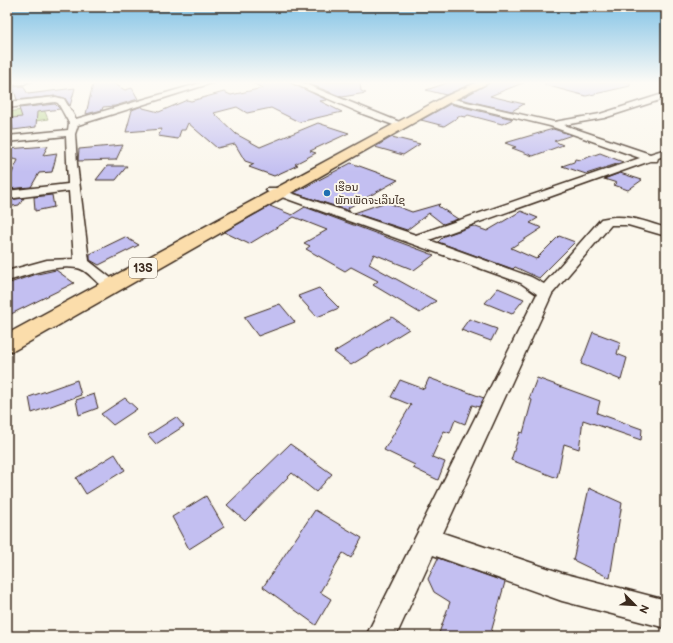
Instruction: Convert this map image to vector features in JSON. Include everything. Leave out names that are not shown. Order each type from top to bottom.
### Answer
[{"type":"highway","name":"13S","points":[[7,333],[107,283],[420,112]]},
{"type":"highway","name":"13S","points":[[398,124],[421,112]]},
{"type":"highway","name":"13S","points":[[7,344],[107,283]]},
{"type":"street","points":[[65,112],[72,128],[71,134],[74,187],[82,263]]},
{"type":"street","points":[[7,139],[72,128],[120,112]]},
{"type":"street","points":[[368,112],[398,124]]},
{"type":"street","points":[[505,112],[553,124],[610,142],[666,164]]},
{"type":"street","points":[[553,124],[601,116],[613,112]]},
{"type":"street","points":[[416,240],[648,157],[666,152]]},
{"type":"street","points":[[7,195],[74,187]]},
{"type":"street","points":[[276,192],[416,240],[526,280],[537,286],[545,293]]},
{"type":"street","points":[[381,636],[545,293],[606,222],[612,220],[622,220],[666,232]]},
{"type":"street","points":[[7,276],[47,264],[82,263],[107,283]]},
{"type":"street","points":[[427,540],[562,587],[666,614]]},
{"type":"green space","points":[[8,112],[45,112],[48,119],[12,125]]},
{"type":"building","points":[[20,112],[37,112],[36,127],[13,130],[12,118],[22,117]]},
{"type":"building","points":[[131,112],[218,112],[214,113],[236,134],[260,147],[318,123],[349,133],[310,151],[316,153],[295,164],[298,165],[274,176],[249,167],[254,164],[245,161],[235,144],[217,148],[188,123],[185,130],[181,130],[178,139],[158,136],[162,129],[126,132]]},
{"type":"building","points":[[279,112],[342,112],[299,122]]},
{"type":"building","points":[[435,112],[484,112],[513,119],[502,124],[468,115],[465,117],[460,116],[444,126],[421,120]]},
{"type":"building","points":[[553,129],[572,135],[554,141],[563,145],[533,156],[512,148],[516,147],[505,143]]},
{"type":"building","points":[[392,137],[420,144],[403,155],[375,147]]},
{"type":"building","points":[[123,145],[116,160],[78,161],[79,149]]},
{"type":"building","points":[[48,146],[43,155],[57,153],[52,172],[39,173],[31,187],[7,189],[7,184],[18,160],[7,158],[7,149]]},
{"type":"building","points":[[600,153],[623,162],[586,174],[562,166],[574,162],[575,159],[580,160]]},
{"type":"building","points":[[351,163],[398,180],[348,208],[350,211],[294,193]]},
{"type":"building","points":[[107,166],[127,166],[116,180],[96,180]]},
{"type":"building","points":[[620,173],[642,180],[628,190],[614,185],[617,183],[604,179]]},
{"type":"building","points":[[52,195],[54,207],[35,211],[34,197]]},
{"type":"building","points":[[24,198],[19,205],[7,207],[7,200]]},
{"type":"building","points":[[386,202],[412,212],[440,204],[438,206],[458,219],[443,224],[429,213],[407,230],[354,213]]},
{"type":"building","points":[[270,206],[292,215],[305,207],[434,255],[414,270],[374,254],[369,264],[436,301],[420,313],[373,285],[378,281],[351,267],[345,271],[306,249],[310,246],[304,243],[327,230],[294,217],[249,244],[224,232]]},
{"type":"building","points":[[521,211],[538,218],[530,223],[542,228],[511,248],[536,259],[559,236],[575,242],[539,278],[515,267],[513,269],[438,242],[444,236],[473,226],[487,231]]},
{"type":"building","points":[[125,237],[139,245],[99,265],[90,260],[90,254]]},
{"type":"building","points":[[56,270],[74,283],[7,316],[7,284],[33,275]]},
{"type":"building","points":[[319,288],[339,308],[317,317],[298,296]]},
{"type":"building","points":[[498,288],[524,299],[512,314],[485,303]]},
{"type":"building","points":[[280,304],[295,322],[258,336],[244,317]]},
{"type":"building","points":[[392,317],[409,329],[351,365],[334,352]]},
{"type":"building","points":[[469,319],[497,329],[491,341],[461,330]]},
{"type":"building","points":[[593,332],[620,342],[617,354],[627,358],[621,380],[581,364]]},
{"type":"building","points":[[429,378],[484,398],[479,407],[472,405],[465,424],[455,420],[450,433],[444,431],[432,457],[445,462],[438,480],[413,468],[415,465],[384,450],[411,405],[391,397],[400,380],[424,389]]},
{"type":"building","points":[[537,378],[600,401],[597,413],[642,429],[641,440],[583,420],[579,449],[564,444],[557,478],[511,460],[520,432],[523,433],[532,400],[529,399]]},
{"type":"building","points":[[77,380],[81,395],[32,413],[29,397]]},
{"type":"building","points":[[94,394],[98,408],[79,415],[76,400]]},
{"type":"building","points":[[125,398],[137,409],[113,425],[101,414]]},
{"type":"building","points":[[176,417],[184,426],[156,444],[148,435]]},
{"type":"building","points":[[290,444],[332,474],[316,492],[292,473],[245,521],[227,505]]},
{"type":"building","points":[[115,454],[125,470],[86,494],[76,478]]},
{"type":"building","points":[[589,488],[622,503],[610,578],[573,560]]},
{"type":"building","points":[[206,496],[224,527],[189,549],[172,517]]},
{"type":"building","points":[[315,510],[362,538],[351,558],[343,553],[320,592],[331,599],[316,625],[263,587]]},
{"type":"building","points":[[438,558],[505,582],[490,636],[438,636],[450,602],[434,592],[428,579]]},
{"type":"place","name":"ເຮືອນ ພັກເພັດຈະເລີນໄຊ","points":[[327,193]]}]
